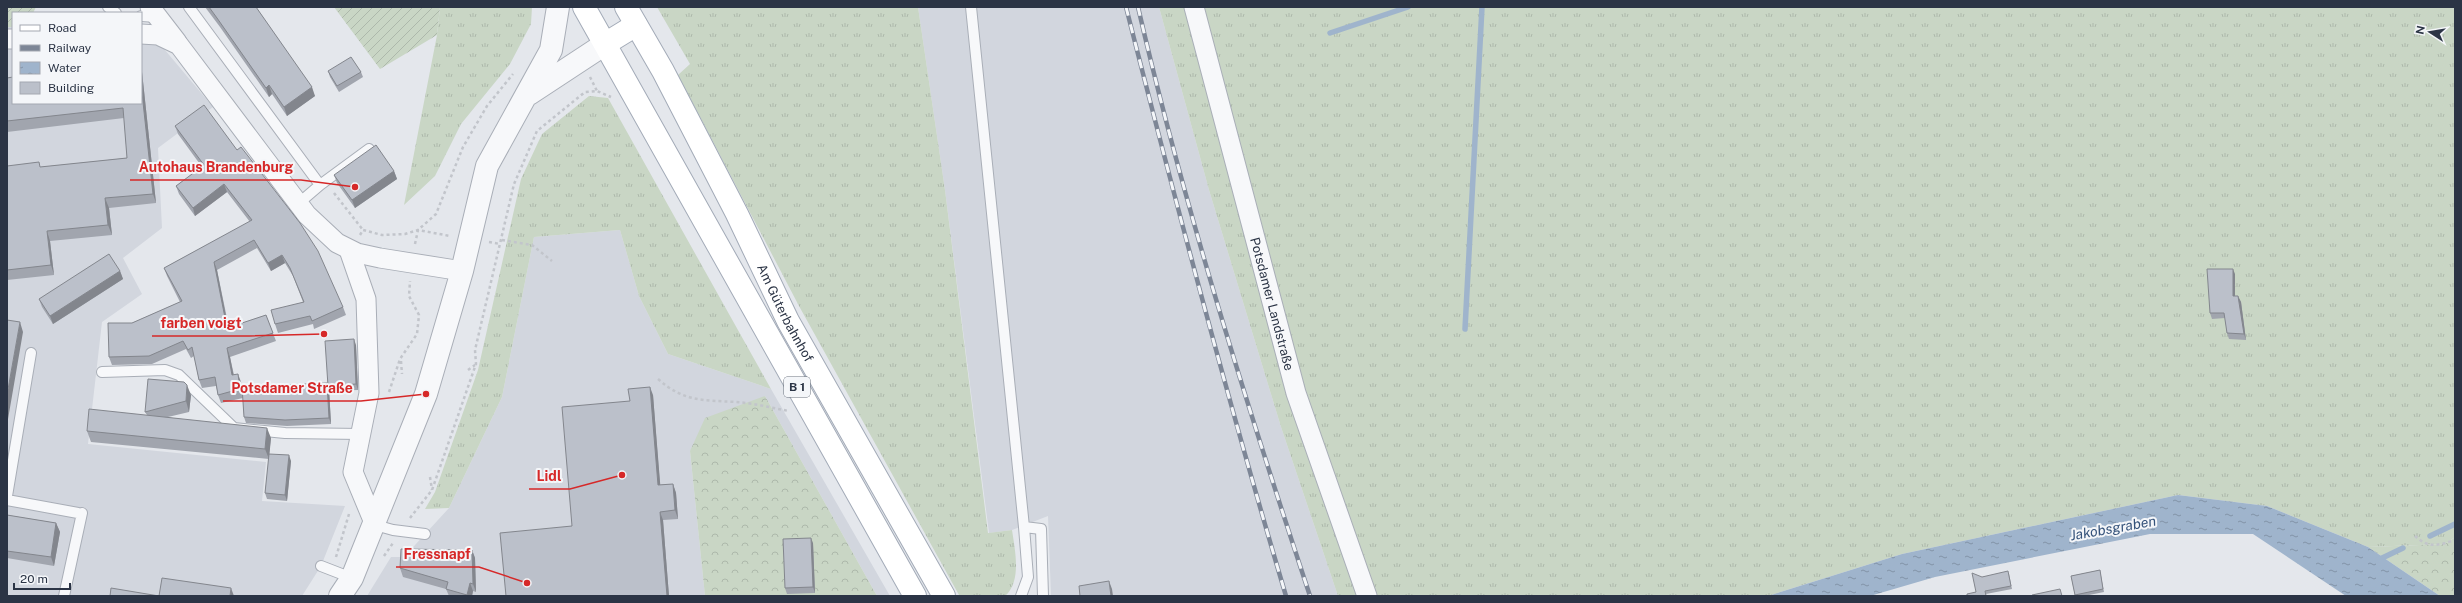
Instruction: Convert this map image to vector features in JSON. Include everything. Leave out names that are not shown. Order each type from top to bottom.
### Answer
[{"type":"main road","name":"B 1","points":[[584,7],[605,44]]},
{"type":"main road","points":[[605,44],[631,16]]},
{"type":"main road","name":"Am Güterbahnhof","points":[[631,16],[663,71],[737,214],[788,321],[944,596]]},
{"type":"main road","name":"Am Güterbahnhof","points":[[605,44],[915,596]]},
{"type":"street","points":[[340,596],[342,574],[375,525],[426,394],[462,271],[487,166],[523,97],[552,50],[558,7]]},
{"type":"street","name":"Potsdamer Landstraße","points":[[1194,7],[1296,393],[1367,596]]},
{"type":"street","points":[[150,13],[179,45],[321,230],[349,250],[411,264],[462,271]]},
{"type":"street","points":[[142,34],[158,35],[179,45]]},
{"type":"street","points":[[523,97],[605,44]]},
{"type":"street","points":[[349,250],[366,299],[370,393],[353,472],[361,487],[375,525]]},
{"type":"lane","points":[[189,7],[320,185]]},
{"type":"lane","points":[[971,7],[1024,528],[1028,577],[1021,596]]},
{"type":"lane","points":[[299,203],[320,185],[369,149]]},
{"type":"lane","points":[[7,496],[31,353]]},
{"type":"lane","points":[[102,372],[165,370],[179,375],[234,428],[285,433],[361,434]]},
{"type":"lane","points":[[7,500],[80,513],[64,596]]},
{"type":"lane","points":[[375,525],[425,534]]},
{"type":"lane","points":[[1024,528],[1042,529],[1043,596]]},
{"type":"lane","points":[[321,566],[342,574]]},
{"type":"path","points":[[320,185],[332,191],[363,230],[382,235],[405,234],[418,230],[436,214],[463,147],[487,106],[517,70]]},
{"type":"path","points":[[380,561],[402,531],[416,507],[432,490],[476,364],[475,350],[514,184],[537,131],[585,92],[597,91],[615,99]]},
{"type":"path","points":[[349,250],[363,230]]},
{"type":"path","points":[[388,394],[400,359],[417,334],[419,315],[408,296],[411,264],[418,230]]},
{"type":"path","points":[[502,240],[532,245],[552,261]]},
{"type":"path","points":[[400,359],[402,374]]},
{"type":"path","points":[[468,370],[476,364]]},
{"type":"path","points":[[658,379],[673,392],[694,399],[717,402],[738,402],[796,412]]},
{"type":"path","points":[[430,477],[432,490]]},
{"type":"path","points":[[342,574],[345,526],[361,487]]},
{"type":"path","points":[[2415,536],[2422,542],[2433,547],[2455,540]]},
{"type":"shaded area","points":[[918,7],[1159,7],[1209,190],[1281,427],[1338,596],[1051,596],[1048,516],[1012,530],[989,533],[945,190]]},
{"type":"shaded area","points":[[143,24],[213,107],[158,148],[162,228],[123,258],[142,294],[102,322],[88,444],[266,462],[262,501],[345,506],[321,566],[302,596],[7,596],[7,27],[12,27],[12,104],[142,104]]},
{"type":"shaded area","points":[[620,230],[639,296],[668,354],[771,389],[890,596],[877,596],[765,396],[690,451],[705,596],[367,596],[391,557],[404,557],[449,508],[502,397],[534,237]]},
{"type":"green space","points":[[7,7],[36,7],[34,12],[12,12],[12,27],[7,27]]},
{"type":"green space","points":[[334,7],[440,7],[437,35],[380,69]]},
{"type":"green space","points":[[440,7],[532,7],[531,24],[510,64],[461,124],[435,176],[404,205],[437,35]]},
{"type":"green space","points":[[657,7],[918,7],[945,190],[988,533],[1012,530],[1015,547],[1016,565],[1014,582],[1005,596],[959,595],[799,306],[678,75],[690,64]]},
{"type":"green space","points":[[1159,7],[2455,7],[2455,537],[2445,544],[2368,547],[2267,506],[2178,495],[1902,554],[1768,596],[1338,596],[1281,427],[1209,190]]},
{"type":"green space","points":[[589,96],[608,98],[771,389],[668,354],[639,296],[620,230],[534,237],[502,397],[449,508],[425,509],[435,492],[478,370],[521,179],[542,134]]},
{"type":"green space","points":[[765,396],[877,596],[705,596],[690,451],[705,418]]},
{"type":"green space","points":[[2455,537],[2455,596],[2440,596],[2368,547],[2445,544]]},
{"type":"water","name":"Jakobsgraben","points":[[2178,495],[2267,506],[2368,547],[2440,596],[2346,596],[2253,534],[2150,534],[1935,577],[1870,596],[1768,596],[1902,554]]},
{"type":"building","points":[[209,7],[256,7],[312,87],[284,107],[269,85],[266,88]]},
{"type":"building","points":[[351,57],[361,72],[337,86],[328,71]]},
{"type":"building","points":[[12,77],[12,104],[142,104],[142,93],[153,194],[105,198],[108,225],[47,231],[51,265],[7,270],[7,166],[39,162],[40,167],[127,158],[123,108],[7,121],[7,78]]},
{"type":"building","points":[[204,105],[237,150],[241,147],[300,223],[318,251],[343,307],[312,321],[310,316],[275,324],[271,310],[304,302],[290,268],[282,255],[268,263],[254,240],[214,262],[227,328],[266,315],[273,333],[227,348],[232,375],[238,374],[240,389],[218,395],[215,377],[199,380],[192,347],[188,350],[183,341],[149,356],[109,357],[108,323],[132,323],[182,301],[164,268],[252,220],[224,184],[193,208],[176,186],[204,165],[175,126]]},
{"type":"building","points":[[376,145],[394,171],[352,200],[334,175]]},
{"type":"building","points":[[109,254],[120,271],[50,316],[39,299]]},
{"type":"building","points":[[2207,269],[2233,269],[2233,296],[2238,296],[2244,334],[2227,333],[2224,313],[2210,313]]},
{"type":"building","points":[[7,320],[20,322],[7,395]]},
{"type":"building","points":[[354,339],[356,384],[328,386],[325,341]]},
{"type":"building","points":[[148,379],[184,382],[187,385],[186,401],[145,412]]},
{"type":"building","points":[[327,383],[329,418],[285,420],[244,417],[242,387]]},
{"type":"building","points":[[650,387],[658,485],[673,484],[675,510],[660,512],[667,596],[506,596],[500,533],[572,526],[562,407],[630,401],[628,389]]},
{"type":"building","points":[[89,409],[267,428],[265,449],[87,431]]},
{"type":"building","points":[[269,454],[289,455],[285,495],[265,493]]},
{"type":"building","points":[[7,515],[56,523],[51,557],[7,551]]},
{"type":"building","points":[[811,538],[813,587],[785,588],[783,539]]},
{"type":"building","points":[[401,549],[472,550],[473,584],[470,583],[467,595],[446,589],[448,582],[400,568]]},
{"type":"building","points":[[2100,570],[2103,589],[2075,595],[2071,576]]},
{"type":"building","points":[[2008,571],[2011,586],[1985,591],[1986,596],[1967,596],[1967,594],[1976,592],[1972,573],[1982,577]]},
{"type":"building","points":[[162,578],[231,588],[230,596],[159,596]]},
{"type":"building","points":[[1109,581],[1111,596],[1080,596],[1079,586]]},
{"type":"building","points":[[111,588],[159,596],[110,596]]},
{"type":"building","points":[[2060,589],[2062,596],[2032,596],[2032,595]]},
{"type":"waterway","points":[[1330,33],[1408,7]]},
{"type":"waterway","points":[[1465,329],[1482,7]]},
{"type":"waterway","points":[[2430,536],[2455,524]]},
{"type":"waterway","points":[[2378,560],[2403,548]]},
{"type":"railway","points":[[1126,7],[1203,302],[1286,596]]},
{"type":"railway","points":[[1138,7],[1175,156],[1217,303],[1310,596]]},
{"type":"place","name":"Autohaus Brandenburg","points":[[355,187]]},
{"type":"place","name":"farben voigt","points":[[324,334]]},
{"type":"place","name":"Potsdamer Straße","points":[[426,394]]},
{"type":"place","name":"Lidl","points":[[622,475]]},
{"type":"place","name":"Fressnapf","points":[[527,583]]}]
